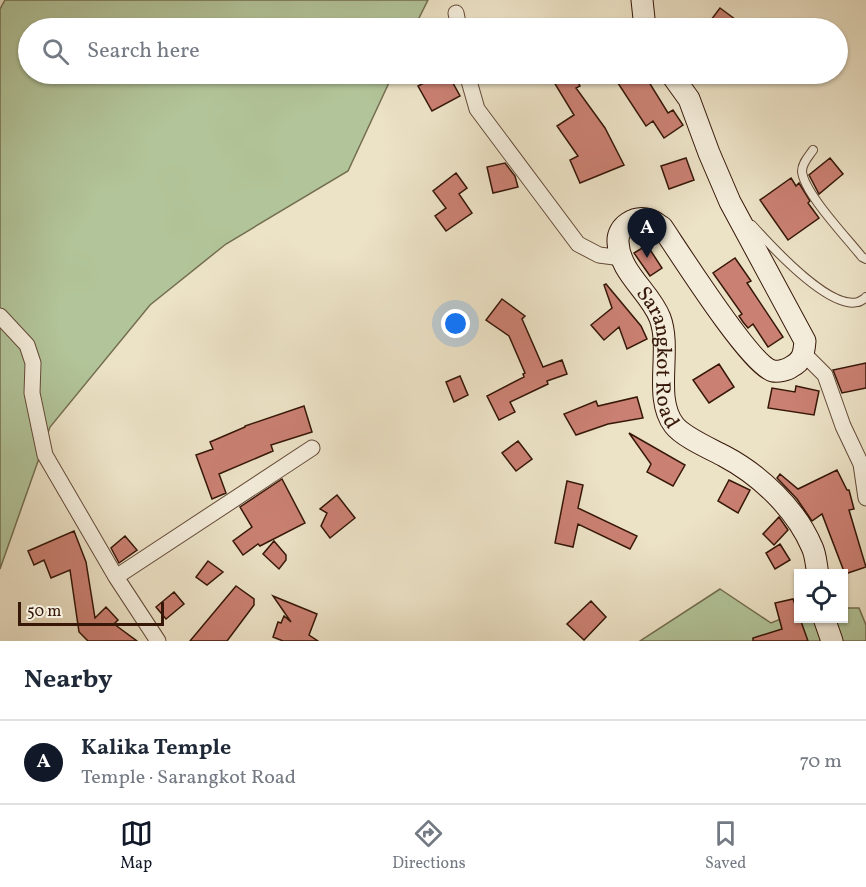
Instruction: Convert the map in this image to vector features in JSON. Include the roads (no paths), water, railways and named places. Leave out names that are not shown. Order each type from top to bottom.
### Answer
[{"type":"street","points":[[470,84],[477,109],[578,244],[598,255],[622,258]]},
{"type":"street","points":[[678,84],[689,99],[730,202],[805,341],[804,354],[825,375],[843,426],[861,464],[866,498]]},
{"type":"street","name":"Sarangkot Road","points":[[804,354],[797,364],[787,369],[774,371],[760,364],[744,346],[662,227],[650,220],[635,219],[622,229],[618,242],[622,258],[636,284],[660,318],[663,341],[664,407],[674,427],[738,463],[771,490],[804,529],[813,549],[817,569]]},
{"type":"street","points":[[0,316],[27,345],[33,363],[32,393],[45,455],[116,577],[158,641]]},
{"type":"street","points":[[116,577],[312,448]]},
{"type":"street","points":[[826,623],[832,641]]},
{"type":"lane","points":[[813,150],[805,160],[802,170],[806,183],[828,214],[866,259]]},
{"type":"lane","points":[[730,202],[794,269],[827,293],[841,301],[858,302],[866,297]]},
{"type":"place","name":"Kalika Temple","points":[[647,258]]}]
